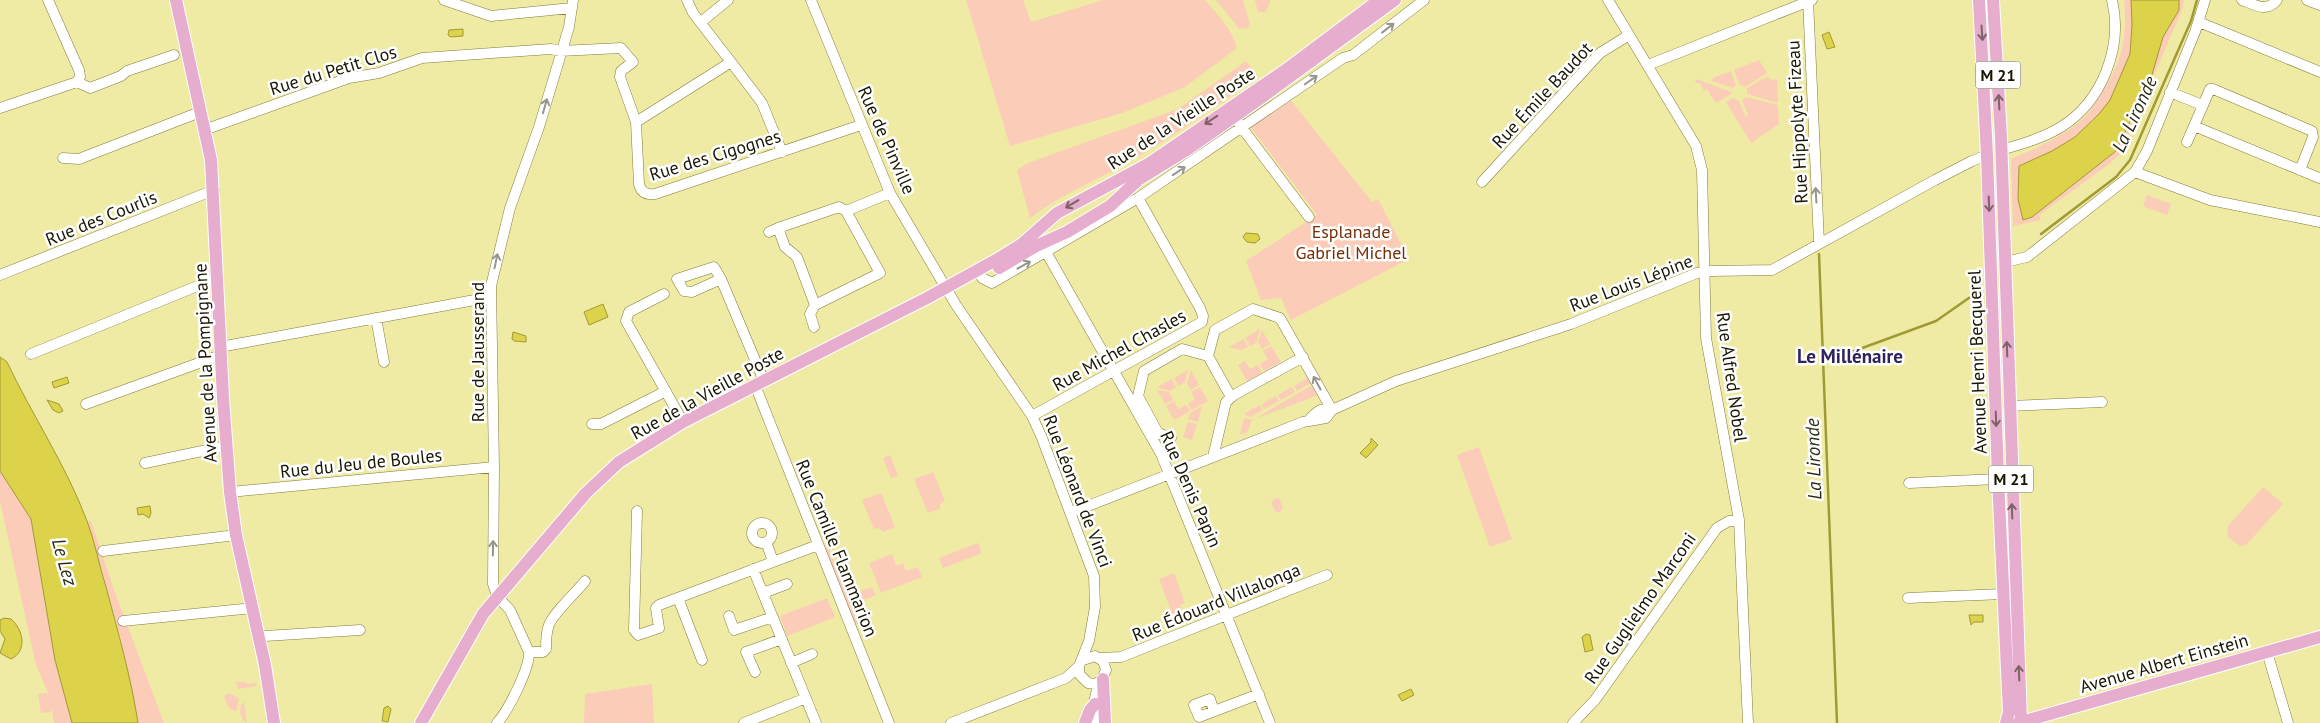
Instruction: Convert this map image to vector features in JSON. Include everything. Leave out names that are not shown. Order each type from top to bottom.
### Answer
[{"type":"main road","name":"Avenue de la Pompignane","points":[[176,0],[211,160],[214,190],[220,351],[230,492],[236,535],[253,608],[274,723]]},
{"type":"main road","name":"Rue de la Vieille Poste","points":[[422,723],[483,614],[601,478],[627,457],[683,422],[946,288],[1022,244],[1057,213],[1150,163],[1287,69],[1378,0]]},
{"type":"main road","name":"Rue de la Vieille Poste","points":[[946,288],[967,286],[1041,251],[1067,232],[1104,210],[1138,180],[1234,117],[1395,0]]},
{"type":"main road","name":"Avenue Henri Becquerel","points":[[1979,0],[2009,712],[2006,723]]},
{"type":"main road","name":"Avenue Henri Becquerel","points":[[1993,0],[2001,150],[2020,723]]},
{"type":"main road","points":[[1987,155],[2001,150]]},
{"type":"main road","name":"Avenue Albert Einstein","points":[[2020,723],[2162,680],[2320,636]]},
{"type":"main road","points":[[1102,678],[1105,723]]},
{"type":"main road","points":[[1085,723],[1095,701]]},
{"type":"street","points":[[48,0],[79,70],[80,77],[77,82]]},
{"type":"street","points":[[444,0],[468,4],[491,16],[572,4]]},
{"type":"street","points":[[687,0],[701,22],[762,103],[782,152]]},
{"type":"street","points":[[701,22],[728,0]]},
{"type":"street","name":"Rue de Pinville","points":[[811,0],[890,193],[946,288]]},
{"type":"street","name":"Rue de la Vieille Poste","points":[[1041,251],[1138,198],[1343,58],[1352,55],[1424,0]]},
{"type":"street","name":"Rue Alfred Nobel","points":[[1608,0],[1696,146],[1702,170],[1706,338],[1739,520],[1748,723]]},
{"type":"street","points":[[2001,150],[2036,140],[2062,126],[2089,102],[2107,70],[2115,42],[2116,23],[2112,0]]},
{"type":"street","points":[[2005,262],[2027,257],[2135,172],[2147,151],[2205,0]]},
{"type":"street","points":[[2242,0],[2266,8],[2272,6],[2277,0]]},
{"type":"street","points":[[2307,0],[2320,5]]},
{"type":"street","points":[[1648,65],[1809,1]]},
{"type":"street","name":"Rue Hippolyte Fizeau","points":[[1809,1],[1806,55],[1819,244]]},
{"type":"street","name":"Rue de Jausserand","points":[[497,596],[493,575],[494,467],[490,297],[498,253],[510,208],[539,127],[560,51],[569,27],[572,4]]},
{"type":"street","points":[[2198,22],[2320,72]]},
{"type":"street","name":"Rue Émile Baudot","points":[[1482,182],[1600,53],[1629,35]]},
{"type":"street","points":[[1334,46],[1337,50],[1352,55]]},
{"type":"street","name":"Rue des Cigognes","points":[[560,51],[622,48],[632,62],[621,72],[620,77],[636,122],[640,188],[642,192],[651,194],[861,125]]},
{"type":"street","name":"Rue du Petit Clos","points":[[204,130],[349,78],[380,73],[422,58],[445,63],[551,49],[560,51]]},
{"type":"street","points":[[1,106],[77,82],[90,88],[121,76],[127,71],[174,55]]},
{"type":"street","points":[[636,122],[731,62]]},
{"type":"street","name":"Rue de la Vieille Poste","points":[[1283,82],[1292,94]]},
{"type":"street","points":[[2187,142],[2208,91],[2213,89],[2312,131],[2313,137],[2300,170]]},
{"type":"street","points":[[2170,92],[2202,106]]},
{"type":"street","points":[[63,158],[79,159],[200,112]]},
{"type":"street","name":"Rue de la Vieille Poste","points":[[1234,117],[1242,128]]},
{"type":"street","points":[[2194,126],[2319,178]]},
{"type":"street","points":[[1242,128],[1308,217]]},
{"type":"street","name":"Rue Louis Lépine","points":[[1070,513],[1308,420],[1316,411],[1328,408],[1332,410],[1396,381],[1571,324],[1705,272],[1772,270],[1969,162],[1987,155]]},
{"type":"street","points":[[2135,172],[2210,200],[2320,222]]},
{"type":"street","name":"Rue de la Vieille Poste","points":[[1138,180],[1138,198]]},
{"type":"street","name":"Rue des Courlis","points":[[0,276],[214,190]]},
{"type":"street","name":"Rue de la Vieille Poste","points":[[1125,192],[1138,198]]},
{"type":"street","points":[[846,211],[890,193]]},
{"type":"street","name":"Rue Michel Chasles","points":[[1032,416],[1192,328],[1203,319],[1200,308],[1138,198]]},
{"type":"street","points":[[814,327],[810,314],[815,305],[880,274],[846,211],[839,207],[773,230],[785,247],[797,257],[815,305]]},
{"type":"street","name":"Rue Denis Papin","points":[[1041,251],[1114,371],[1171,474],[1270,723]]},
{"type":"street","points":[[31,354],[217,278]]},
{"type":"street","name":"Rue Camille Flammarion","points":[[721,279],[818,545],[889,723]]},
{"type":"street","name":"Rue Léonard de Vinci","points":[[946,288],[1032,416],[1094,576],[1096,607],[1089,641],[1081,663]]},
{"type":"street","points":[[664,294],[629,312],[626,321],[683,422]]},
{"type":"street","points":[[86,404],[220,351],[376,318],[490,297]]},
{"type":"street","points":[[1231,397],[1208,356],[1215,330],[1255,309],[1282,319],[1332,410]]},
{"type":"street","points":[[376,318],[384,362]]},
{"type":"street","points":[[1171,438],[1158,433],[1138,396],[1144,371],[1182,349],[1208,356]]},
{"type":"street","points":[[1213,458],[1225,407],[1231,397],[1303,357]]},
{"type":"street","points":[[592,424],[601,424],[666,390]]},
{"type":"street","points":[[2009,406],[2102,402]]},
{"type":"street","points":[[145,463],[226,446]]},
{"type":"street","name":"Rue du Jeu de Boules","points":[[230,492],[494,467]]},
{"type":"street","points":[[1909,483],[1998,480]]},
{"type":"street","points":[[637,512],[635,632],[641,635],[659,628],[656,608],[665,603],[818,545]]},
{"type":"street","name":"Rue Guglielmo Marconi","points":[[1573,723],[1595,700],[1717,528],[1730,521],[1739,520]]},
{"type":"street","points":[[103,551],[236,535]]},
{"type":"street","points":[[766,542],[773,561]]},
{"type":"street","points":[[753,569],[816,723]]},
{"type":"street","name":"Rue Édouard Villalonga","points":[[1097,657],[1117,659],[1327,575]]},
{"type":"street","points":[[529,652],[543,652],[546,649],[549,625],[553,616],[574,596],[586,581]]},
{"type":"street","points":[[763,592],[787,584]]},
{"type":"street","points":[[1908,598],[2003,594]]},
{"type":"street","points":[[496,723],[527,669],[529,652],[510,610],[497,596]]},
{"type":"street","points":[[678,598],[702,660]]},
{"type":"street","points":[[123,621],[253,608]]},
{"type":"street","points":[[729,616],[734,630],[772,617]]},
{"type":"street","points":[[259,639],[265,636],[360,630]]},
{"type":"street","points":[[755,672],[746,652],[782,639]]},
{"type":"street","points":[[1089,641],[1097,657],[1106,665],[1095,701],[1094,723]]},
{"type":"street","points":[[2267,652],[2288,723]]},
{"type":"street","points":[[791,663],[812,654]]},
{"type":"street","points":[[951,723],[1066,678],[1081,663],[1097,657]]},
{"type":"street","name":"Rue Édouard Villalonga","points":[[1102,678],[1117,659]]},
{"type":"street","points":[[1081,663],[1084,680],[1095,701]]},
{"type":"street","points":[[1066,678],[1084,680],[1102,678]]},
{"type":"street","points":[[1214,710],[1210,699],[1194,705],[1198,717],[1259,694]]},
{"type":"street","points":[[744,723],[806,698]]},
{"type":"green space","points":[[966,0],[1023,0],[1031,22],[1103,0],[1205,0],[1228,28],[1237,48],[1185,87],[1122,113],[1010,146]]},
{"type":"green space","points":[[1216,0],[1243,0],[1250,24],[1248,28],[1239,29]]},
{"type":"green space","points":[[1255,0],[1270,0],[1265,12],[1258,12]]},
{"type":"green space","points":[[2124,0],[2184,0],[2182,10],[2120,154],[2108,165],[2039,215],[2041,220],[2013,226],[2011,159],[2060,136],[2089,113],[2112,75],[2121,52],[2125,28]]},
{"type":"green space","points":[[1759,60],[1767,73],[1745,87],[1739,84],[1734,70]]},
{"type":"green space","points":[[1246,61],[1258,76],[1163,141],[1055,201],[1030,218],[1017,170],[1028,163],[1178,109]]},
{"type":"green space","points":[[1731,71],[1736,85],[1733,88],[1712,81],[1713,78]]},
{"type":"green space","points":[[1768,76],[1770,80],[1777,79],[1778,103],[1747,94],[1747,88]]},
{"type":"green space","points":[[1696,79],[1731,92],[1731,94],[1715,102],[1707,89],[1704,91],[1701,84],[1695,82]]},
{"type":"green space","points":[[1746,97],[1778,105],[1779,124],[1751,143],[1726,102],[1733,98],[1739,101],[1746,117],[1748,115],[1742,100]]},
{"type":"green space","name":"Esplanade Gabriel Michel","points":[[1289,98],[1372,202],[1378,199],[1409,259],[1291,320],[1281,298],[1261,300],[1246,261],[1317,215],[1249,125]]},
{"type":"green space","points":[[2147,195],[2171,204],[2167,215],[2143,206]]},
{"type":"green space","points":[[1260,329],[1257,342],[1250,346],[1245,338]]},
{"type":"green space","points":[[1262,330],[1270,344],[1262,349],[1258,342]]},
{"type":"green space","points":[[1244,339],[1248,347],[1241,350],[1229,347]]},
{"type":"green space","points":[[1271,346],[1281,362],[1264,371],[1260,364],[1268,359],[1263,351]]},
{"type":"green space","points":[[1245,361],[1250,369],[1258,365],[1262,373],[1247,381],[1238,365]]},
{"type":"green space","points":[[1188,370],[1185,382],[1178,386],[1174,378]]},
{"type":"green space","points":[[1191,370],[1199,385],[1191,390],[1187,383]]},
{"type":"green space","points":[[1309,377],[1311,383],[1297,391],[1294,386]]},
{"type":"green space","points":[[1172,379],[1176,387],[1170,391],[1157,387]]},
{"type":"green space","points":[[1312,385],[1318,395],[1255,419]]},
{"type":"green space","points":[[1200,387],[1208,401],[1192,410],[1188,404],[1195,399],[1191,392]]},
{"type":"green space","points":[[1292,387],[1295,392],[1281,400],[1278,395]]},
{"type":"green space","points":[[1157,390],[1169,392],[1173,400],[1165,404]]},
{"type":"green space","points":[[1276,396],[1279,401],[1264,409],[1262,404]]},
{"type":"green space","points":[[1174,401],[1178,409],[1186,405],[1190,411],[1174,420],[1166,406]]},
{"type":"green space","points":[[1260,405],[1263,410],[1250,417],[1247,416],[1245,413]]},
{"type":"green space","points":[[1202,406],[1198,422],[1188,419],[1190,413]]},
{"type":"green space","points":[[1244,418],[1252,420],[1247,433],[1240,434]]},
{"type":"green space","points":[[1188,422],[1197,424],[1192,440],[1183,437]]},
{"type":"green space","points":[[1479,447],[1512,539],[1490,547],[1457,455]]},
{"type":"green space","points":[[890,455],[898,476],[891,478],[883,458]]},
{"type":"green space","points":[[0,471],[31,519],[45,604],[72,723],[54,723],[52,710],[41,713],[38,694],[46,693],[49,695],[36,665],[0,501]]},
{"type":"green space","points":[[933,472],[945,501],[940,504],[940,509],[928,513],[914,479]]},
{"type":"green space","points":[[2263,487],[2283,504],[2246,545],[2240,546],[2227,536],[2228,526]]},
{"type":"green space","points":[[881,493],[895,527],[883,532],[879,528],[874,529],[862,500]]},
{"type":"green space","points":[[1279,498],[1283,508],[1280,512],[1276,512],[1271,503],[1274,499]]},
{"type":"green space","points":[[91,521],[113,587],[164,723],[138,723],[122,647],[87,522]]},
{"type":"green space","points":[[978,543],[982,553],[943,568],[939,558]]},
{"type":"green space","points":[[827,544],[847,596],[872,587],[876,595],[851,605],[858,624],[855,625],[825,548]]},
{"type":"green space","points":[[892,554],[896,566],[903,563],[906,571],[918,567],[922,577],[881,593],[869,563]]},
{"type":"green space","points":[[1174,573],[1185,603],[1180,605],[1182,612],[1173,616],[1159,579]]},
{"type":"green space","points":[[827,598],[835,617],[787,636],[780,616]]},
{"type":"green space","points":[[236,682],[257,683],[256,686],[238,689]]},
{"type":"green space","points":[[652,684],[654,723],[584,723],[585,694]]},
{"type":"green space","points":[[230,693],[239,699],[236,711],[229,708],[224,696]]},
{"type":"green space","points":[[244,702],[247,723],[243,720],[240,713],[241,705]]},
{"type":"water","points":[[2131,0],[2179,0],[2179,10],[2163,37],[2151,78],[2116,151],[2032,217],[2023,220],[2018,199],[2019,166],[2052,151],[2075,137],[2099,114],[2110,100],[2130,54]]},
{"type":"water","points":[[463,29],[463,36],[450,37],[448,35],[449,30]]},
{"type":"water","points":[[1829,32],[1835,47],[1827,49],[1822,35]]},
{"type":"water","points":[[1246,233],[1258,234],[1260,239],[1255,243],[1247,242],[1243,237]]},
{"type":"water","points":[[603,304],[608,317],[589,325],[584,312]]},
{"type":"water","points":[[513,332],[526,336],[526,342],[514,341],[512,339]]},
{"type":"water","name":"Le Lez","points":[[0,357],[7,362],[59,460],[87,521],[124,655],[138,723],[72,723],[55,660],[31,519],[0,471]]},
{"type":"water","points":[[67,377],[69,383],[54,388],[52,382]]},
{"type":"water","points":[[47,400],[59,404],[63,411],[59,413],[53,410]]},
{"type":"water","points":[[1371,438],[1378,445],[1366,458],[1360,453],[1371,442]]},
{"type":"water","points":[[150,506],[151,513],[149,518],[143,514],[138,515],[137,508]]},
{"type":"water","points":[[1969,615],[1983,615],[1983,622],[1974,622],[1971,625]]},
{"type":"water","points":[[4,618],[11,619],[21,634],[22,645],[20,651],[11,659],[0,653],[5,639],[0,631],[0,620]]},
{"type":"water","points":[[1586,634],[1590,635],[1593,650],[1585,652],[1582,637]]},
{"type":"water","points":[[1411,689],[1414,695],[1402,701],[1398,695]]},
{"type":"water","points":[[388,706],[391,709],[388,722],[382,721],[384,708]]},
{"type":"waterway","name":"La Lironde","points":[[2041,234],[2116,177],[2130,160],[2191,21],[2197,0]]},
{"type":"waterway","name":"La Lironde","points":[[1819,254],[1837,723]]},
{"type":"waterway","name":"La Lironde","points":[[1824,362],[1936,321],[1976,293]]},
{"type":"district","name":"Le Millénaire","points":[[1850,356]]}]
